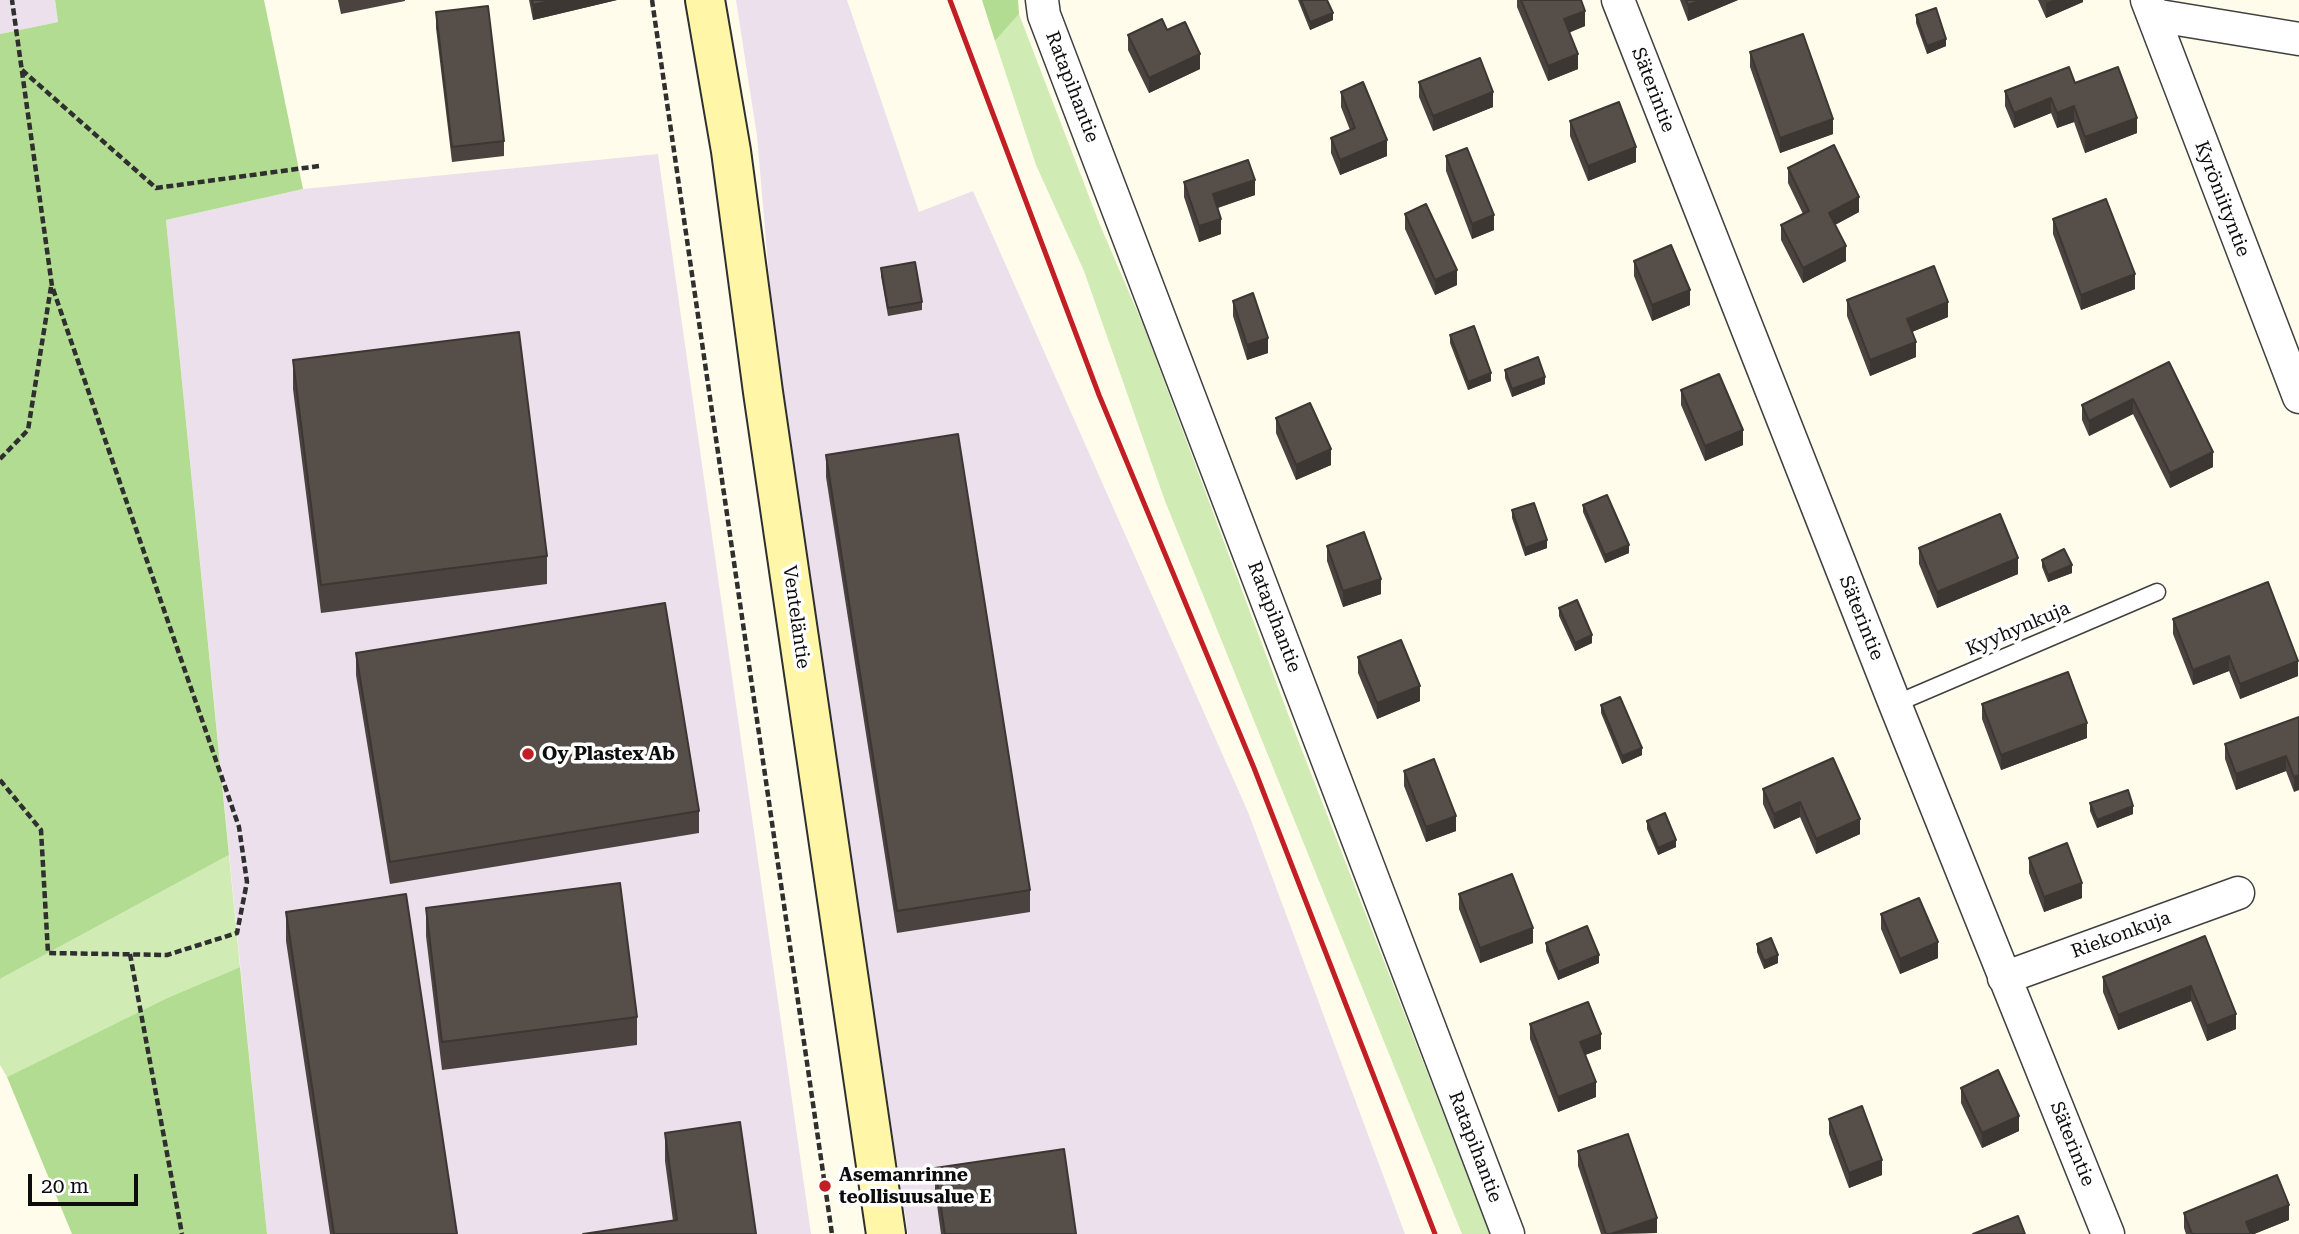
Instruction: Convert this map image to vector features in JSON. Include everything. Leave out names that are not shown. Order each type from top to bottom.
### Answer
[{"type":"street","name":"Venteläntie","points":[[705,0],[731,151],[762,392],[886,1234]]},
{"type":"street","name":"Ratapihantie","points":[[1042,0],[1044,15],[1508,1234]]},
{"type":"street","name":"Säterintie","points":[[1618,0],[1895,704],[2108,1234]]},
{"type":"street","points":[[2150,8],[2299,39]]},
{"type":"street","name":"Kyröniityntie","points":[[2150,8],[2299,397]]},
{"type":"street","name":"Riekonkuja","points":[[2004,978],[2238,893]]},
{"type":"lane","name":"Kyyhynkuja","points":[[1895,704],[2157,592]]},
{"type":"path","points":[[0,780],[40,830],[48,953],[167,955],[237,933],[247,882],[239,827],[51,286],[12,0]]},
{"type":"path","points":[[652,0],[832,1234]]},
{"type":"path","points":[[22,69],[156,188],[319,166]]},
{"type":"path","points":[[0,459],[28,430],[51,286]]},
{"type":"path","points":[[130,954],[182,1234]]},
{"type":"shaded area","points":[[0,0],[55,0],[58,22],[0,34]]},
{"type":"shaded area","points":[[736,0],[847,0],[919,212],[973,191],[1248,812],[1405,1234],[908,1234],[778,381],[757,136]]},
{"type":"shaded area","points":[[658,154],[811,1234],[267,1234],[166,220],[303,189]]},
{"type":"green space","points":[[55,0],[264,0],[303,189],[166,220],[229,855],[0,979],[0,34],[58,22]]},
{"type":"green space","points":[[982,0],[1018,0],[1019,14],[995,41]]},
{"type":"green space","points":[[1019,14],[1100,225],[1144,327],[1291,722],[1490,1234],[1462,1234],[1165,501],[1084,271],[1036,165],[995,41]]},
{"type":"green space","points":[[229,855],[240,967],[167,998],[7,1077],[0,1065],[0,979]]},
{"type":"green space","points":[[240,967],[267,1234],[72,1234],[7,1077],[167,998]]},
{"type":"building","points":[[532,0],[553,0],[533,5]]},
{"type":"building","points":[[1301,0],[1327,0],[1333,13],[1310,22]]},
{"type":"building","points":[[1521,0],[1581,0],[1585,11],[1564,19],[1578,54],[1548,66]]},
{"type":"building","points":[[1686,0],[1701,0],[1688,5]]},
{"type":"building","points":[[488,6],[504,141],[452,147],[436,12]]},
{"type":"building","points":[[1936,8],[1946,39],[1927,46],[1916,15]]},
{"type":"building","points":[[1162,19],[1167,30],[1185,22],[1200,54],[1149,78],[1128,35]]},
{"type":"building","points":[[1803,34],[1833,119],[1780,138],[1750,52]]},
{"type":"building","points":[[1480,58],[1493,92],[1433,116],[1419,82]]},
{"type":"building","points":[[2069,67],[2075,83],[2118,67],[2137,118],[2085,137],[2074,106],[2057,113],[2051,98],[2014,113],[2005,91]]},
{"type":"building","points":[[1363,82],[1387,140],[1340,160],[1331,138],[1355,128],[1341,92]]},
{"type":"building","points":[[1619,102],[1636,147],[1588,166],[1570,121]]},
{"type":"building","points":[[1834,145],[1859,197],[1829,213],[1846,246],[1803,268],[1781,225],[1809,211],[1788,168]]},
{"type":"building","points":[[1467,148],[1494,215],[1472,224],[1446,156]]},
{"type":"building","points":[[1248,160],[1255,180],[1213,194],[1221,219],[1199,226],[1184,182]]},
{"type":"building","points":[[2106,199],[2135,274],[2081,295],[2053,219]]},
{"type":"building","points":[[1426,204],[1457,270],[1435,280],[1405,214]]},
{"type":"building","points":[[1671,245],[1690,290],[1652,305],[1634,261]]},
{"type":"building","points":[[915,262],[922,302],[888,308],[881,268]]},
{"type":"building","points":[[1934,266],[1948,302],[1907,319],[1916,342],[1870,360],[1847,300]]},
{"type":"building","points":[[1253,293],[1268,338],[1247,345],[1233,301]]},
{"type":"building","points":[[1474,326],[1491,373],[1468,382],[1450,335]]},
{"type":"building","points":[[519,332],[547,556],[321,585],[293,360]]},
{"type":"building","points":[[1538,357],[1545,377],[1512,389],[1505,370]]},
{"type":"building","points":[[2169,362],[2213,452],[2170,473],[2133,399],[2089,421],[2082,405]]},
{"type":"building","points":[[1719,374],[1743,430],[1705,446],[1681,390]]},
{"type":"building","points":[[1310,403],[1331,449],[1296,465],[1276,418]]},
{"type":"building","points":[[958,434],[1030,890],[897,911],[826,455]]},
{"type":"building","points":[[1607,495],[1629,545],[1605,555],[1583,505]]},
{"type":"building","points":[[1534,503],[1547,540],[1525,548],[1512,510]]},
{"type":"building","points":[[2000,514],[2018,558],[1937,592],[1919,548]]},
{"type":"building","points":[[1364,532],[1381,579],[1343,591],[1327,546]]},
{"type":"building","points":[[2064,549],[2072,565],[2048,575],[2042,560]]},
{"type":"building","points":[[2268,582],[2298,661],[2240,684],[2229,656],[2193,670],[2173,619]]},
{"type":"building","points":[[1577,600],[1592,635],[1575,643],[1559,608]]},
{"type":"building","name":"Oy Plastex Ab","points":[[665,603],[699,811],[390,862],[356,653]]},
{"type":"building","points":[[1401,640],[1420,686],[1377,703],[1358,657]]},
{"type":"building","points":[[2068,672],[2087,723],[2001,755],[1982,704]]},
{"type":"building","points":[[1620,697],[1642,748],[1622,756],[1601,705]]},
{"type":"building","points":[[2299,717],[2299,775],[2294,777],[2286,756],[2236,774],[2225,744]]},
{"type":"building","points":[[1833,758],[1860,819],[1816,839],[1800,802],[1774,814],[1763,789]]},
{"type":"building","points":[[1434,759],[1456,816],[1426,827],[1404,771]]},
{"type":"building","points":[[2128,790],[2133,806],[2097,820],[2090,803]]},
{"type":"building","points":[[1665,813],[1676,840],[1658,848],[1647,821]]},
{"type":"building","points":[[2067,843],[2082,883],[2044,897],[2029,858]]},
{"type":"building","points":[[1512,874],[1533,928],[1480,948],[1459,894]]},
{"type":"building","points":[[620,883],[637,1017],[442,1042],[426,908]]},
{"type":"building","points":[[406,894],[457,1234],[334,1234],[286,912]]},
{"type":"building","points":[[1919,898],[1938,942],[1900,959],[1881,914]]},
{"type":"building","points":[[1587,926],[1599,955],[1558,972],[1546,943]]},
{"type":"building","points":[[2205,936],[2236,1014],[2207,1026],[2191,986],[2118,1015],[2103,977]]},
{"type":"building","points":[[1771,938],[1778,955],[1764,961],[1757,944]]},
{"type":"building","points":[[1588,1002],[1601,1034],[1580,1042],[1596,1082],[1558,1097],[1530,1024]]},
{"type":"building","points":[[1998,1070],[2019,1116],[1982,1133],[1961,1088]]},
{"type":"building","points":[[1862,1106],[1882,1160],[1849,1173],[1829,1119]]},
{"type":"building","points":[[740,1122],[756,1234],[583,1234],[677,1220],[665,1133]]},
{"type":"building","points":[[1628,1134],[1657,1218],[1606,1234],[1578,1151]]},
{"type":"building","points":[[1064,1149],[1076,1234],[945,1234],[935,1168]]},
{"type":"building","points":[[2277,1175],[2289,1205],[2246,1222],[2251,1234],[2192,1234],[2184,1213]]},
{"type":"building","points":[[2018,1216],[2025,1234],[1973,1234]]},
{"type":"railway","points":[[950,0],[1099,395],[1254,768],[1435,1234]]},
{"type":"place","name":"Oy Plastex Ab","points":[[528,754]]},
{"type":"place","name":"Asemanrinne teollisuusalue E","points":[[825,1186]]}]
